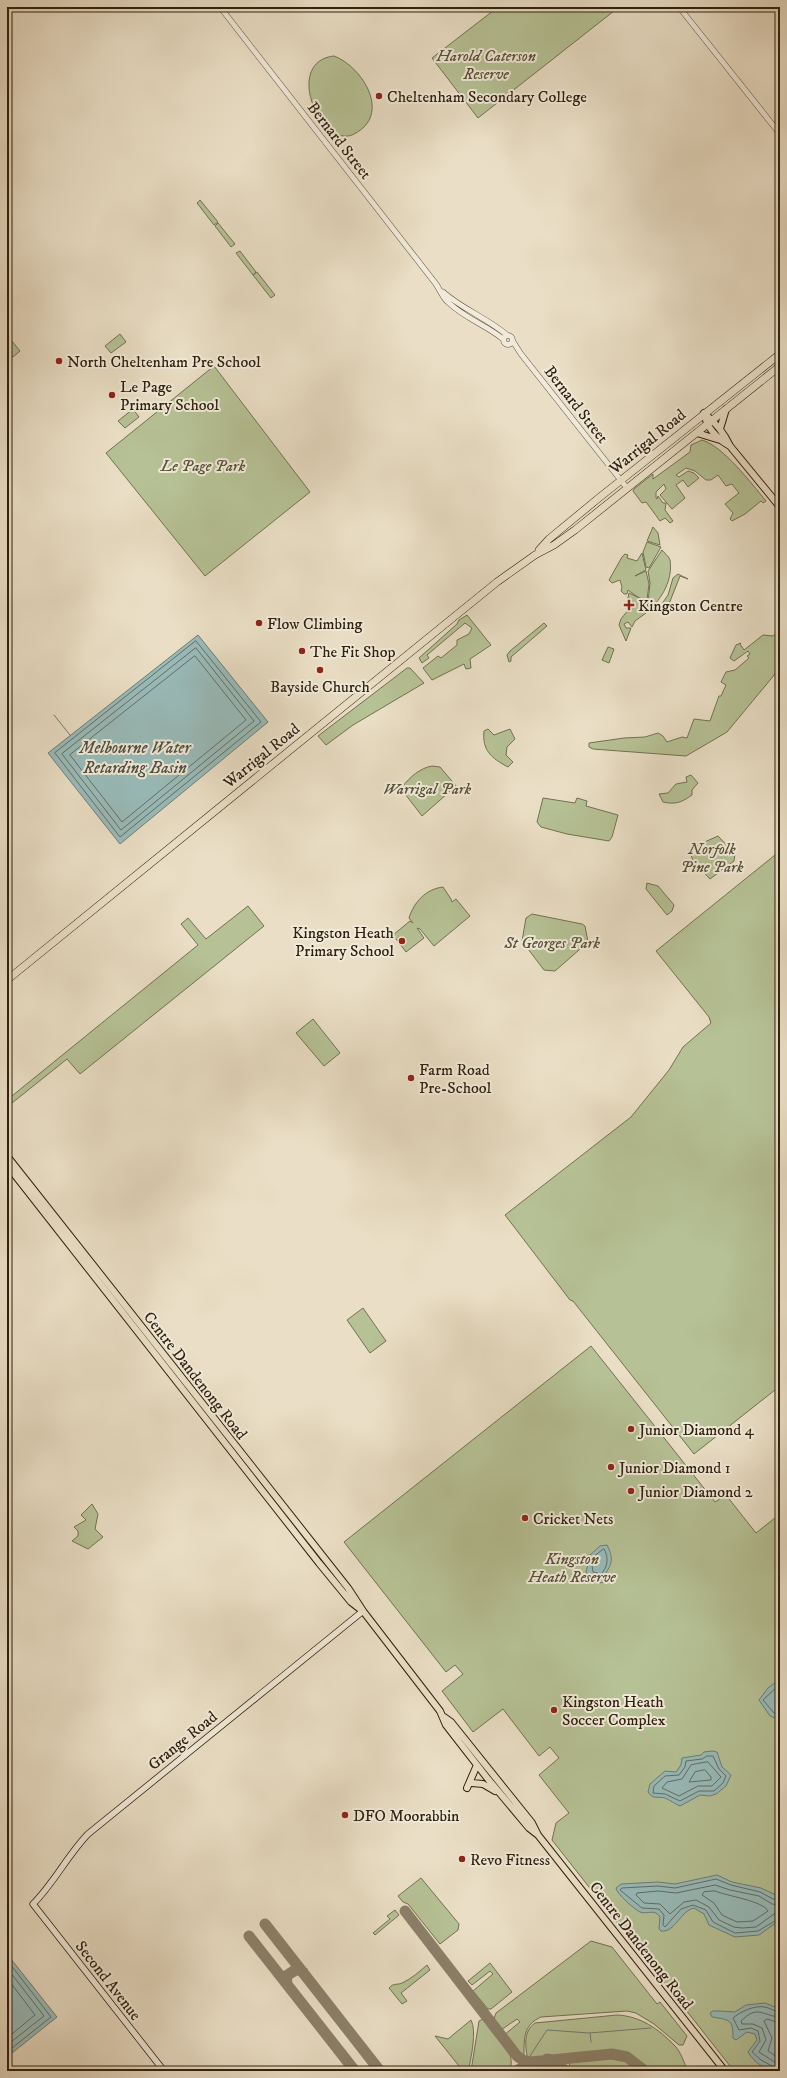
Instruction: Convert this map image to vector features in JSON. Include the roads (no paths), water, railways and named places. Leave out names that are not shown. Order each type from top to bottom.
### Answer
[{"type":"highway","name":"Warrigal Road","points":[[7,980],[466,608],[535,554],[549,539],[621,480],[780,354]]},
{"type":"highway","name":"Warrigal Road","points":[[535,554],[554,545],[571,533],[780,366]]},
{"type":"main road","points":[[720,429],[726,409]]},
{"type":"main road","points":[[704,413],[720,440]]},
{"type":"main road","points":[[710,422],[720,429],[730,446],[780,507]]},
{"type":"main road","points":[[697,433],[720,440],[730,446]]},
{"type":"main road","name":"Centre Dandenong Road","points":[[7,1156],[345,1585],[443,1716],[451,1722],[504,1788],[532,1824],[538,1835],[725,2071]]},
{"type":"main road","name":"Centre Dandenong Road","points":[[7,1165],[319,1563],[351,1602],[363,1611]]},
{"type":"main road","name":"Grange Road","points":[[33,1904],[48,1889],[77,1846],[88,1834],[363,1611]]},
{"type":"main road","name":"Centre Dandenong Road","points":[[443,1716],[446,1726],[500,1794],[529,1828],[538,1835]]},
{"type":"main road","points":[[477,1765],[470,1785],[483,1784],[500,1794]]},
{"type":"main road","name":"Second Avenue","points":[[33,1904],[164,2071]]},
{"type":"street","name":"Bernard Street","points":[[220,7],[439,288],[458,304],[487,319],[505,337],[506,343],[510,342],[627,488]]},
{"type":"street","points":[[679,7],[780,134]]},
{"type":"water","name":"Melbourne Water Retarding Basin","points":[[198,635],[268,722],[120,844],[48,753]]},
{"type":"water","points":[[607,1545],[610,1552],[611,1563],[605,1574],[604,1582],[600,1583],[598,1578],[589,1576],[586,1572],[588,1564],[584,1562],[582,1556],[590,1555],[600,1546]]},
{"type":"water","points":[[780,1679],[780,1720],[770,1716],[759,1700],[768,1688]]},
{"type":"water","points":[[704,1752],[717,1752],[722,1767],[731,1775],[726,1786],[716,1794],[710,1796],[700,1795],[680,1806],[665,1798],[654,1797],[648,1792],[650,1784],[665,1771],[676,1772],[681,1765],[682,1758],[701,1755]]},
{"type":"water","points":[[717,1875],[732,1882],[761,1888],[780,1897],[780,1920],[759,1935],[735,1937],[709,1925],[704,1914],[694,1908],[685,1913],[670,1929],[661,1931],[659,1929],[660,1917],[658,1914],[653,1912],[640,1912],[622,1897],[616,1888],[621,1884],[658,1882],[675,1884]]},
{"type":"water","points":[[7,1954],[57,2017],[7,2057]]},
{"type":"water","points":[[765,2003],[780,2009],[780,2071],[770,2070],[761,2066],[748,2052],[757,2040],[755,2034],[747,2032],[736,2040],[733,2038],[731,2024],[727,2020],[712,2017],[710,2013],[713,2011],[735,2012],[746,2005]]},
{"type":"waterway","points":[[54,715],[70,735]]},
{"type":"waterway","points":[[530,2056],[547,2030],[589,2033],[651,2028]]},
{"type":"waterway","points":[[590,2033],[591,2042]]},
{"type":"place","name":"Cheltenham Secondary College","points":[[379,96]]},
{"type":"place","name":"North Cheltenham Pre School","points":[[59,361]]},
{"type":"place","name":"Le Page Primary School","points":[[112,395]]},
{"type":"place","name":"Kingston Centre","points":[[629,605]]},
{"type":"place","name":"Flow Climbing","points":[[259,623]]},
{"type":"place","name":"The Fit Shop","points":[[302,651]]},
{"type":"place","name":"Bayside Church","points":[[320,670]]},
{"type":"place","name":"Kingston Heath Primary School","points":[[402,941]]},
{"type":"place","name":"Farm Road Pre-School","points":[[411,1078]]},
{"type":"place","name":"Junior Diamond 4","points":[[631,1429]]},
{"type":"place","name":"Junior Diamond 1","points":[[611,1467]]},
{"type":"place","name":"Junior Diamond 2","points":[[631,1491]]},
{"type":"place","name":"Cricket Nets","points":[[525,1518]]},
{"type":"place","name":"Kingston Heath Soccer Complex","points":[[554,1710]]},
{"type":"place","name":"DFO Moorabbin","points":[[345,1815]]},
{"type":"place","name":"Revo Fitness","points":[[462,1859]]},
{"type":"park label","name":"Harold Caterson Reserve","points":[[486,64]]},
{"type":"park label","name":"Le Page Park","points":[[203,465]]},
{"type":"park label","name":"Warrigal Park","points":[[427,788]]},
{"type":"park label","name":"Norfolk Pine Park","points":[[712,857]]},
{"type":"park label","name":"St Georges Park","points":[[552,942]]},
{"type":"park label","name":"Kingston Heath Reserve","points":[[572,1567]]}]
